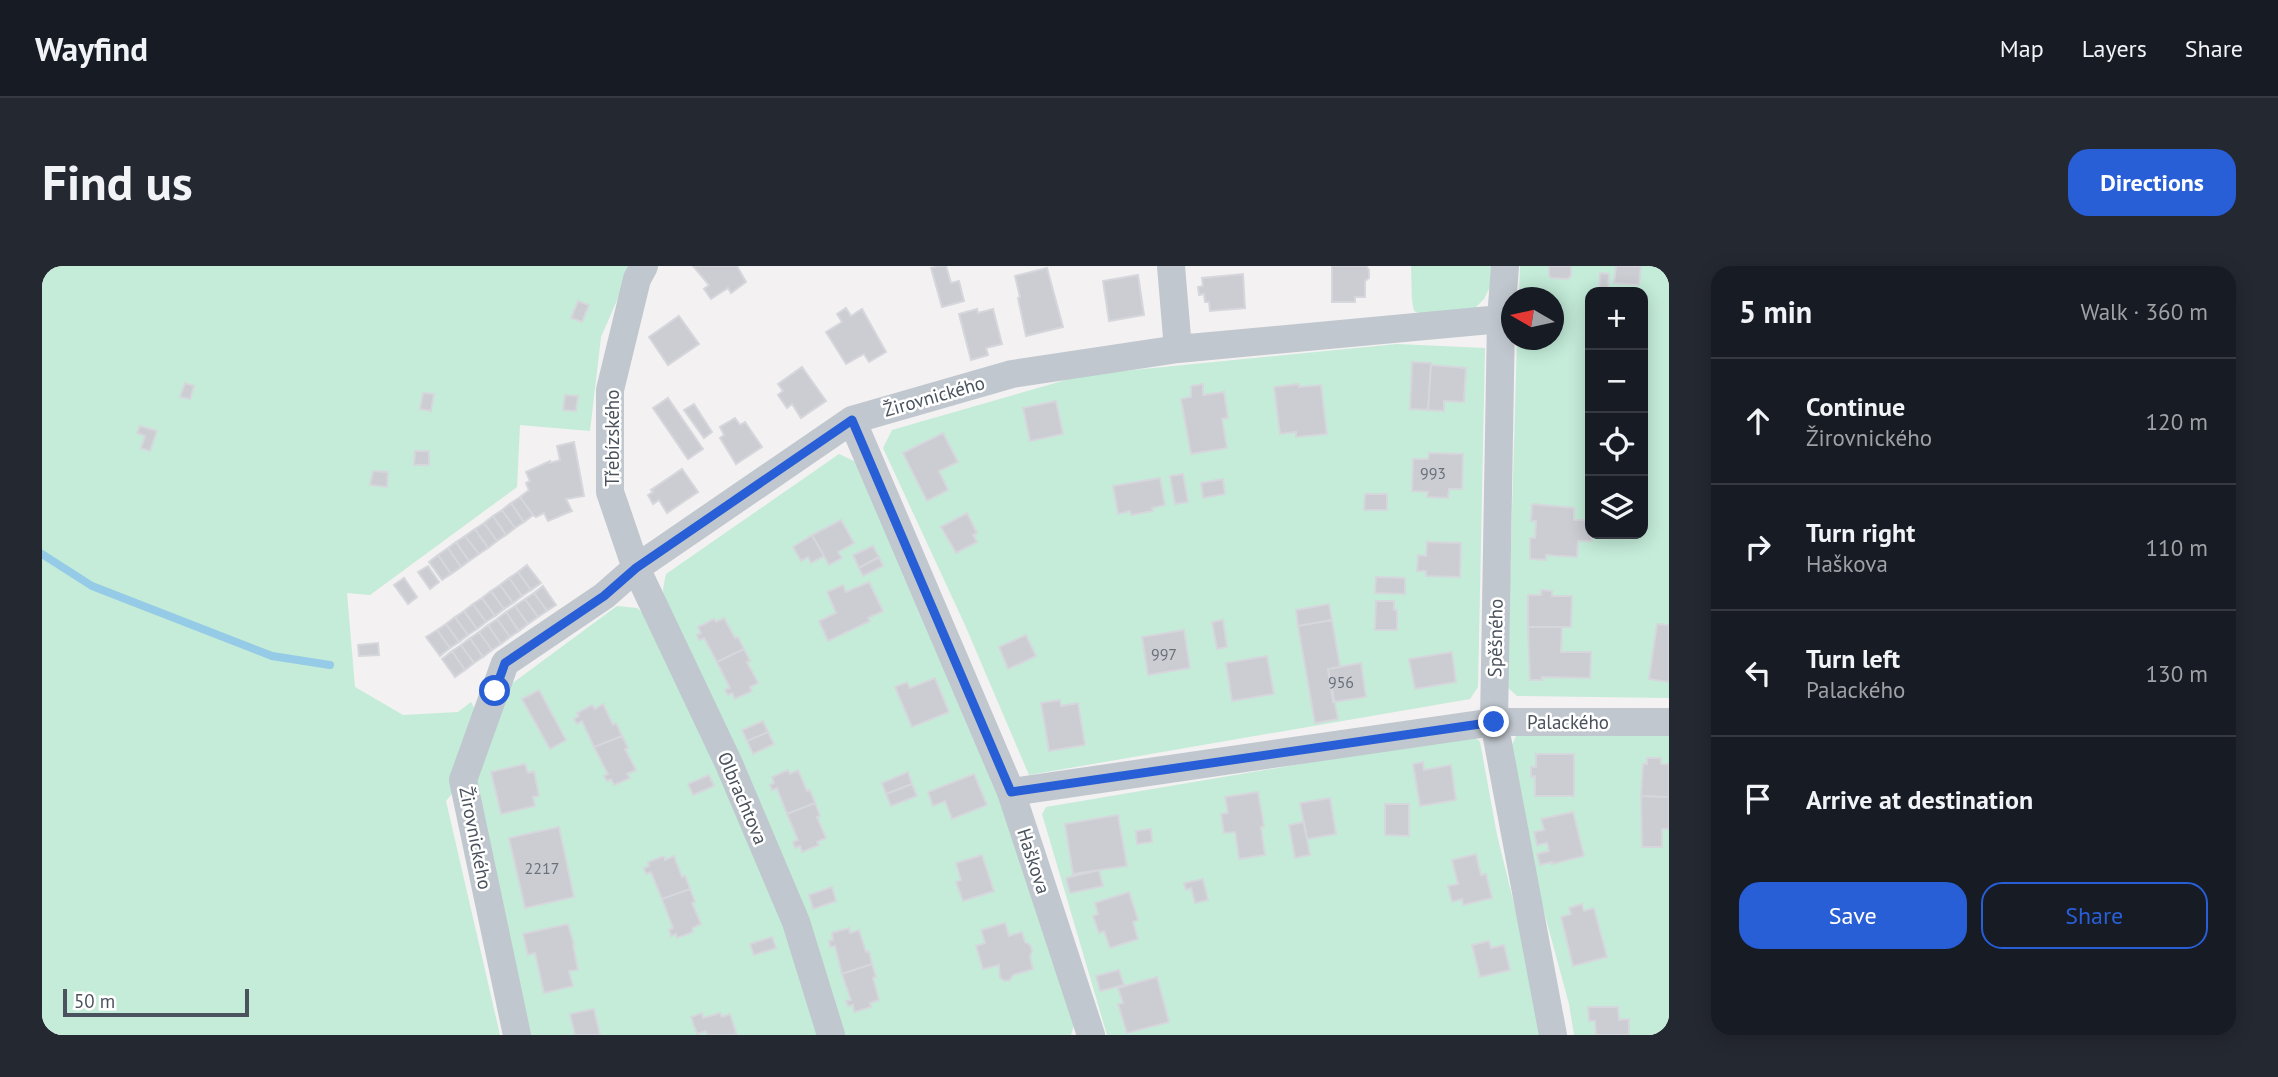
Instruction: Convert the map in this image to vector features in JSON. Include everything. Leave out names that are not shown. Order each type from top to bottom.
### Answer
[{"type":"street","name":"Třebízského","points":[[636,568],[610,492],[610,390],[638,279],[644,266]]},
{"type":"street","points":[[1171,266],[1178,349]]},
{"type":"street","name":"Spěšného","points":[[1503,287],[1505,266]]},
{"type":"street","name":"Žirovnického","points":[[517,1035],[463,780],[505,663],[604,596],[636,568],[852,420],[1012,374],[1178,349],[1501,319]]},
{"type":"street","name":"Spěšného","points":[[1501,319],[1494,722],[1553,1035]]},
{"type":"street","name":"Haškova","points":[[852,420],[1011,792],[1091,1035]]},
{"type":"street","name":"Olbrachtova","points":[[636,568],[729,764],[791,910],[831,1035]]},
{"type":"street","name":"Palackého","points":[[1011,792],[1494,722],[1669,722]]},
{"type":"green space","points":[[42,266],[632,266],[601,337],[590,431],[520,425],[517,487],[370,595],[347,593],[355,687],[403,715],[458,712],[471,702],[477,713],[454,791],[446,801],[500,1035],[42,1035]]},
{"type":"green space","points":[[1411,266],[1492,266],[1492,283],[1484,299],[1472,311],[1425,316],[1414,311]]},
{"type":"green space","points":[[1520,266],[1669,266],[1669,698],[1517,696],[1507,687],[1517,350],[1564,350],[1564,287],[1519,287]]},
{"type":"green space","points":[[1397,344],[1485,348],[1478,687],[1470,699],[1029,775],[965,625],[883,448],[892,430],[1083,375]]},
{"type":"green space","points":[[839,454],[856,462],[991,770],[1074,1025],[1071,1035],[842,1035],[665,607],[663,589],[666,574]]},
{"type":"green space","points":[[617,606],[637,608],[649,618],[725,765],[823,1035],[531,1035],[473,773],[510,685]]},
{"type":"green space","points":[[1517,734],[1669,736],[1669,1035],[1574,1035],[1569,1004],[1526,845],[1511,747]]},
{"type":"green space","points":[[1472,735],[1480,742],[1497,835],[1538,1001],[1543,1035],[1107,1035],[1042,814],[1046,807]]},
{"type":"building","points":[[693,266],[737,266],[746,282],[731,293],[728,288],[711,299],[704,289],[709,285]]},
{"type":"building","points":[[946,266],[951,283],[959,281],[964,301],[942,307],[931,268]]},
{"type":"building","points":[[1332,266],[1366,266],[1369,278],[1365,281],[1365,297],[1355,297],[1355,302],[1332,302]]},
{"type":"building","points":[[1549,266],[1571,266],[1571,276],[1568,279],[1551,278]]},
{"type":"building","points":[[1616,266],[1641,266],[1639,285],[1614,283]]},
{"type":"building","points":[[1047,268],[1063,327],[1026,336],[1015,276]]},
{"type":"building","points":[[1600,273],[1609,274],[1608,287],[1599,287]]},
{"type":"building","points":[[1243,274],[1245,308],[1210,311],[1204,294],[1199,295],[1198,287],[1203,286],[1202,278]]},
{"type":"building","points":[[1138,275],[1144,315],[1109,321],[1103,281]]},
{"type":"building","points":[[578,301],[589,305],[582,322],[571,318]]},
{"type":"building","points":[[846,308],[851,316],[862,309],[886,352],[869,362],[864,354],[846,364],[826,332],[842,322],[837,314]]},
{"type":"building","points":[[977,309],[978,313],[993,309],[1002,344],[986,348],[988,355],[971,360],[959,314]]},
{"type":"building","points":[[679,316],[699,344],[668,365],[649,337]]},
{"type":"building","points":[[1412,362],[1431,363],[1428,410],[1410,409]]},
{"type":"building","points":[[1431,365],[1466,368],[1464,402],[1444,401],[1444,411],[1428,410]]},
{"type":"building","points":[[802,367],[826,401],[801,418],[792,404],[787,408],[778,395],[783,391],[778,384]]},
{"type":"building","points":[[185,383],[194,386],[190,399],[180,397]]},
{"type":"building","points":[[1203,384],[1203,395],[1224,392],[1228,418],[1222,419],[1227,448],[1191,454],[1181,399],[1191,397],[1191,386]]},
{"type":"building","points":[[1299,384],[1299,387],[1321,385],[1327,434],[1296,437],[1296,432],[1280,434],[1274,387]]},
{"type":"building","points":[[423,393],[434,394],[431,411],[420,409]]},
{"type":"building","points":[[565,395],[578,396],[576,411],[563,410]]},
{"type":"building","points":[[668,398],[703,449],[688,459],[653,408]]},
{"type":"building","points":[[1056,401],[1063,434],[1030,441],[1023,408]]},
{"type":"building","points":[[694,404],[712,432],[704,438],[684,410]]},
{"type":"building","points":[[735,418],[740,425],[745,422],[762,447],[736,464],[720,438],[724,435],[720,427]]},
{"type":"building","points":[[140,426],[157,431],[150,451],[141,448],[145,436],[137,433]]},
{"type":"building","points":[[943,433],[958,462],[939,471],[948,490],[927,501],[903,453]]},
{"type":"building","points":[[574,442],[584,496],[566,499],[572,511],[548,521],[544,513],[536,517],[520,497],[529,490],[526,483],[530,481],[526,472],[550,461],[560,460],[557,446]]},
{"type":"building","points":[[415,451],[429,451],[429,465],[414,465]]},
{"type":"building","points":[[1429,453],[1463,454],[1462,489],[1449,489],[1448,498],[1427,497],[1428,492],[1412,491],[1413,459],[1428,459]]},
{"type":"building","points":[[682,469],[698,492],[667,513],[659,500],[653,504],[648,495],[653,492],[651,490]]},
{"type":"building","points":[[373,471],[388,472],[387,487],[370,485]]},
{"type":"building","points":[[1183,474],[1188,502],[1175,504],[1170,476]]},
{"type":"building","points":[[1160,478],[1165,505],[1152,508],[1153,511],[1131,515],[1130,511],[1118,514],[1113,486]]},
{"type":"building","points":[[1223,479],[1225,494],[1203,498],[1201,483]]},
{"type":"building","points":[[1365,494],[1387,494],[1387,510],[1364,510]]},
{"type":"building","points":[[520,497],[533,515],[524,522],[511,503]]},
{"type":"building","points":[[511,503],[524,522],[515,528],[502,510]]},
{"type":"building","points":[[1532,504],[1574,508],[1574,520],[1585,520],[1585,539],[1592,541],[1578,541],[1577,557],[1546,555],[1546,560],[1530,559],[1530,538],[1535,538],[1536,521],[1531,521]]},
{"type":"building","points":[[502,510],[515,528],[506,535],[493,516]]},
{"type":"building","points":[[967,513],[977,533],[973,535],[977,542],[956,553],[941,527]]},
{"type":"building","points":[[493,516],[506,535],[497,541],[484,523]]},
{"type":"building","points":[[841,520],[854,543],[838,552],[842,558],[829,565],[812,535]]},
{"type":"building","points":[[484,523],[497,541],[488,548],[475,529]]},
{"type":"building","points":[[475,529],[488,548],[479,554],[465,536]]},
{"type":"building","points":[[812,535],[824,556],[811,563],[808,557],[801,561],[793,547]]},
{"type":"building","points":[[465,536],[479,554],[469,561],[456,542]]},
{"type":"building","points":[[456,542],[469,561],[461,567],[448,548]]},
{"type":"building","points":[[1427,542],[1461,543],[1460,577],[1426,576],[1426,571],[1417,571],[1418,555],[1426,556]]},
{"type":"building","points":[[873,546],[879,557],[859,568],[853,555]]},
{"type":"building","points":[[448,548],[461,567],[451,574],[438,555]]},
{"type":"building","points":[[438,555],[451,574],[442,580],[429,562]]},
{"type":"building","points":[[879,557],[883,566],[863,576],[859,568]]},
{"type":"building","points":[[527,565],[541,583],[531,590],[518,572]]},
{"type":"building","points":[[428,566],[439,582],[430,589],[418,572]]},
{"type":"building","points":[[518,572],[531,590],[522,596],[509,578]]},
{"type":"building","points":[[1376,577],[1405,578],[1405,594],[1375,593]]},
{"type":"building","points":[[404,578],[417,597],[408,604],[394,585]]},
{"type":"building","points":[[509,578],[522,596],[513,603],[500,585]]},
{"type":"building","points":[[869,582],[883,611],[868,618],[870,621],[828,641],[819,621],[836,613],[827,592],[843,585],[846,592]]},
{"type":"building","points":[[500,585],[513,603],[504,609],[491,591]]},
{"type":"building","points":[[543,586],[556,605],[547,611],[534,593]]},
{"type":"building","points":[[1541,590],[1552,591],[1552,596],[1572,596],[1571,627],[1528,627],[1528,595],[1541,595]]},
{"type":"building","points":[[491,591],[504,609],[495,616],[482,598]]},
{"type":"building","points":[[534,593],[547,611],[538,617],[525,599]]},
{"type":"building","points":[[482,598],[495,616],[486,622],[473,604]]},
{"type":"building","points":[[525,599],[538,617],[528,624],[515,606]]},
{"type":"building","points":[[1376,601],[1394,601],[1397,630],[1375,630]]},
{"type":"building","points":[[473,604],[486,622],[477,629],[464,611]]},
{"type":"building","points":[[1329,604],[1332,620],[1298,626],[1296,610]]},
{"type":"building","points":[[515,606],[528,624],[519,631],[506,612]]},
{"type":"building","points":[[464,611],[477,629],[468,635],[455,617]]},
{"type":"building","points":[[506,612],[519,631],[510,637],[497,619]]},
{"type":"building","points":[[455,617],[468,635],[459,642],[446,624]]},
{"type":"building","points":[[724,618],[744,649],[717,662],[704,638],[699,640],[697,635],[701,633],[698,627],[714,619],[716,622]]},
{"type":"building","points":[[497,619],[510,637],[501,644],[488,625]]},
{"type":"building","points":[[1223,620],[1227,647],[1217,649],[1212,622]]},
{"type":"building","points":[[1332,620],[1340,667],[1328,669],[1338,719],[1315,723],[1298,626]]},
{"type":"building","points":[[446,624],[459,642],[450,648],[437,630]]},
{"type":"building","points":[[1657,624],[1669,625],[1669,682],[1649,679]]},
{"type":"building","points":[[488,625],[501,644],[492,650],[479,632]]},
{"type":"building","points":[[1528,627],[1562,627],[1561,652],[1591,652],[1590,678],[1542,677],[1542,680],[1530,680]]},
{"type":"building","points":[[437,630],[450,648],[440,656],[426,637]]},
{"type":"building","points":[[1184,630],[1190,668],[1148,675],[1142,637]]},
{"type":"building","points":[[479,632],[492,650],[483,657],[470,638]]},
{"type":"building","points":[[1026,635],[1036,656],[1008,669],[999,647]]},
{"type":"building","points":[[470,638],[483,657],[474,663],[461,645]]},
{"type":"building","points":[[378,643],[379,655],[359,656],[358,645]]},
{"type":"building","points":[[461,645],[474,663],[465,670],[452,651]]},
{"type":"building","points":[[744,649],[750,661],[747,662],[758,683],[750,687],[752,691],[735,699],[732,693],[728,695],[725,690],[730,688],[717,662]]},
{"type":"building","points":[[452,651],[465,670],[455,677],[442,659]]},
{"type":"building","points":[[1452,652],[1456,682],[1415,689],[1409,659]]},
{"type":"building","points":[[1267,656],[1274,694],[1232,701],[1226,663]]},
{"type":"building","points":[[1361,663],[1366,697],[1333,702],[1328,669]]},
{"type":"building","points":[[935,678],[949,712],[912,727],[895,687],[907,682],[910,688]]},
{"type":"building","points":[[539,690],[566,740],[550,749],[522,699]]},
{"type":"building","points":[[1060,700],[1061,706],[1078,703],[1085,745],[1049,751],[1041,703]]},
{"type":"building","points":[[603,704],[613,725],[616,723],[622,736],[594,747],[582,721],[577,724],[574,719],[579,716],[577,713],[592,705],[595,709]]},
{"type":"building","points":[[763,721],[768,732],[747,741],[742,730]]},
{"type":"building","points":[[768,732],[774,744],[753,754],[747,741]]},
{"type":"building","points":[[622,736],[628,748],[625,749],[636,770],[627,774],[630,778],[614,785],[611,779],[607,781],[604,776],[608,774],[594,747]]},
{"type":"building","points":[[1536,754],[1574,754],[1574,796],[1535,796],[1535,776],[1531,777],[1531,767],[1536,767]]},
{"type":"building","points":[[1647,758],[1661,758],[1661,764],[1669,764],[1669,797],[1641,796],[1643,764],[1647,764]]},
{"type":"building","points":[[1423,762],[1424,770],[1451,765],[1456,800],[1420,806],[1413,764]]},
{"type":"building","points":[[525,764],[528,773],[534,771],[539,796],[533,797],[535,806],[501,814],[491,772]]},
{"type":"building","points":[[788,770],[790,774],[798,770],[815,803],[787,814],[777,788],[772,790],[770,785],[774,783],[772,777]]},
{"type":"building","points":[[908,772],[912,784],[886,794],[882,783]]},
{"type":"building","points":[[974,774],[987,805],[952,819],[945,801],[933,806],[928,792]]},
{"type":"building","points":[[709,775],[714,786],[693,795],[688,784]]},
{"type":"building","points":[[912,784],[917,796],[891,806],[886,794]]},
{"type":"building","points":[[1258,792],[1264,826],[1261,827],[1265,855],[1239,859],[1235,832],[1224,833],[1221,814],[1228,813],[1225,797]]},
{"type":"building","points":[[1641,796],[1669,797],[1669,829],[1662,829],[1662,847],[1642,847]]},
{"type":"building","points":[[1330,798],[1336,834],[1307,839],[1300,803]]},
{"type":"building","points":[[815,803],[820,816],[817,817],[826,838],[817,842],[819,845],[802,852],[800,846],[795,848],[793,842],[798,840],[787,814]]},
{"type":"building","points":[[1385,804],[1409,804],[1409,836],[1385,835]]},
{"type":"building","points":[[1573,812],[1584,856],[1540,865],[1537,854],[1549,851],[1547,843],[1537,845],[1534,832],[1544,830],[1541,819]]},
{"type":"building","points":[[1118,815],[1127,866],[1073,874],[1065,824]]},
{"type":"building","points":[[1304,822],[1310,855],[1295,858],[1289,825]]},
{"type":"building","points":[[559,827],[574,897],[525,908],[509,838]]},
{"type":"building","points":[[1151,829],[1152,842],[1137,844],[1136,831]]},
{"type":"building","points":[[1476,854],[1481,875],[1486,874],[1492,898],[1463,905],[1462,899],[1452,902],[1448,886],[1458,884],[1452,860]]},
{"type":"building","points":[[982,855],[994,891],[963,901],[956,882],[961,880],[956,863]]},
{"type":"building","points":[[664,856],[665,860],[674,856],[690,889],[662,899],[651,872],[646,874],[644,868],[649,866],[648,862]]},
{"type":"building","points":[[1099,870],[1103,886],[1070,893],[1066,878]]},
{"type":"building","points":[[1203,879],[1208,900],[1195,903],[1191,888],[1186,890],[1184,883]]},
{"type":"building","points":[[832,887],[836,901],[813,909],[809,895]]},
{"type":"building","points":[[690,889],[695,902],[692,903],[701,924],[692,928],[693,932],[677,938],[676,934],[671,936],[669,930],[673,928],[662,899]]},
{"type":"building","points":[[1129,892],[1138,920],[1133,922],[1138,939],[1110,948],[1104,931],[1099,933],[1093,916],[1098,914],[1095,903]]},
{"type":"building","points":[[1582,904],[1584,911],[1594,908],[1607,957],[1573,966],[1561,917],[1571,914],[1569,908]]},
{"type":"building","points":[[1005,923],[1009,936],[1022,932],[1025,942],[1030,945],[1033,969],[1013,975],[1010,980],[1005,981],[1000,978],[999,965],[983,969],[976,946],[985,943],[981,930]]},
{"type":"building","points":[[568,924],[578,970],[569,971],[573,986],[544,993],[535,953],[528,955],[523,934]]},
{"type":"building","points":[[849,928],[850,933],[859,930],[872,964],[842,974],[835,946],[830,947],[829,941],[833,940],[832,933]]},
{"type":"building","points":[[772,937],[776,948],[754,955],[750,944]]},
{"type":"building","points":[[1489,941],[1491,948],[1504,945],[1510,970],[1480,977],[1472,945]]},
{"type":"building","points":[[872,964],[879,1000],[870,1003],[871,1007],[854,1012],[853,1005],[848,1006],[846,1001],[851,1000],[842,974]]},
{"type":"building","points":[[1119,970],[1124,985],[1100,991],[1096,976]]},
{"type":"building","points":[[1157,977],[1169,1022],[1127,1033],[1118,1004],[1123,1003],[1118,988]]},
{"type":"building","points":[[1588,1007],[1618,1007],[1619,1020],[1629,1019],[1629,1035],[1596,1035],[1595,1021],[1589,1021]]},
{"type":"building","points":[[594,1009],[600,1035],[575,1035],[570,1014]]},
{"type":"building","points":[[702,1013],[703,1018],[720,1013],[722,1017],[730,1014],[737,1035],[707,1035],[706,1031],[697,1034],[691,1017]]},
{"type":"waterway","points":[[42,554],[92,586],[272,656],[330,665]]},
{"type":"route","points":[[495,691],[505,663],[604,596],[636,568],[852,420],[1011,792],[1494,722]]}]
